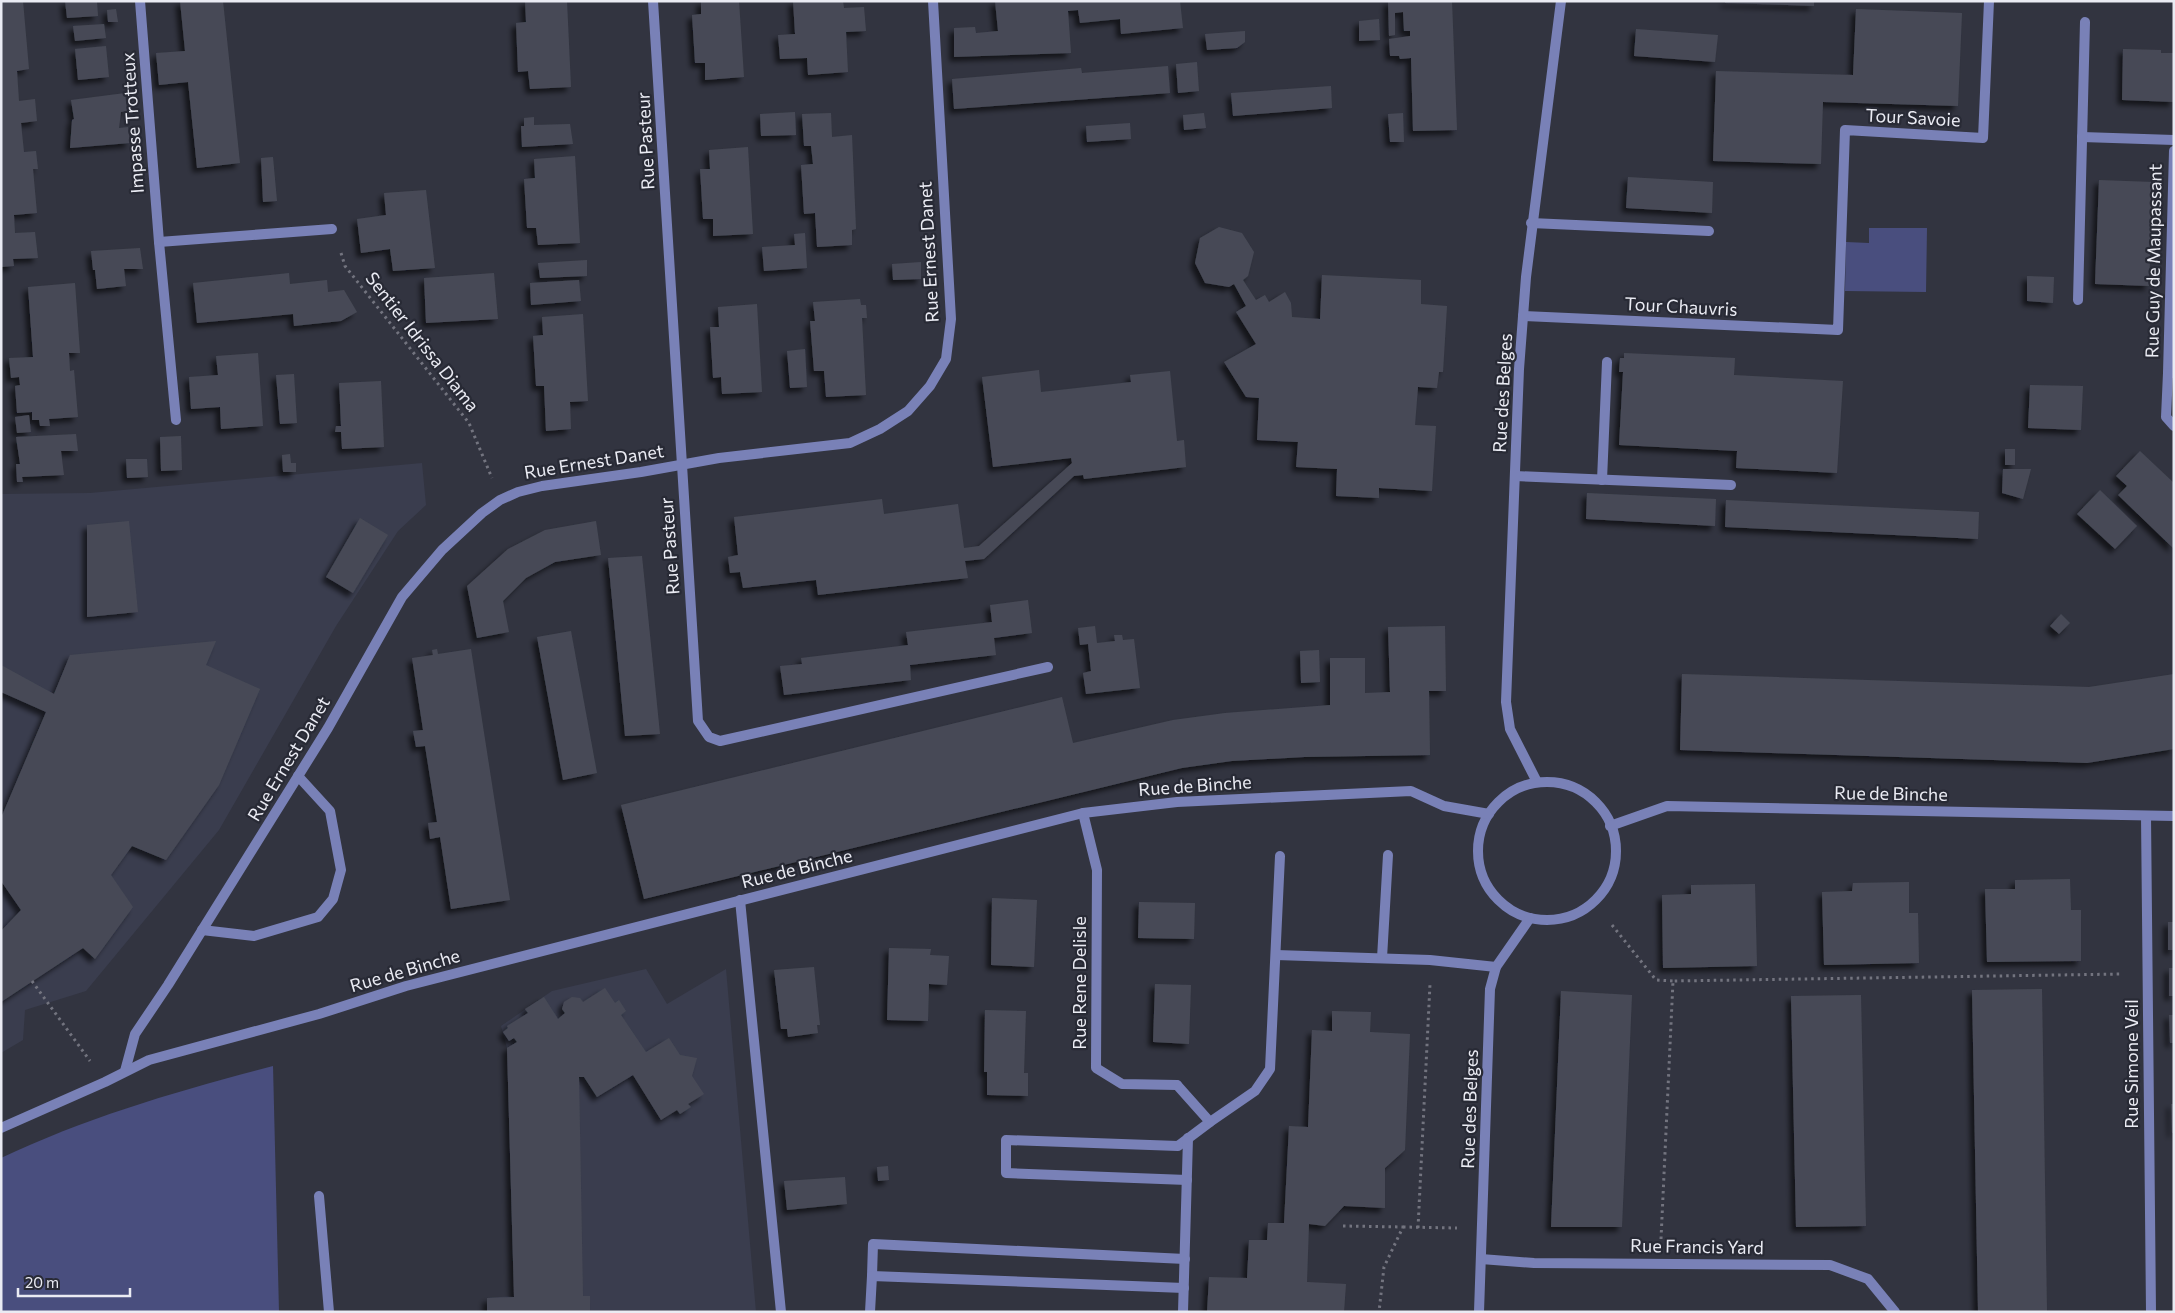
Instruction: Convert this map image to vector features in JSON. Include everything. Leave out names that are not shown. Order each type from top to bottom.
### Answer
[{"type":"street","name":"Impasse Trotteux","points":[[140,1],[158,242],[176,420]]},
{"type":"street","name":"Rue Pasteur","points":[[653,1],[698,721],[709,737],[720,740],[1048,667]]},
{"type":"street","name":"Rue Ernest Danet","points":[[125,1071],[135,1034],[328,728],[402,597],[442,550],[482,513],[500,500],[518,492],[542,486],[641,472],[681,464],[850,442],[880,428],[908,411],[930,386],[946,359],[950,311],[932,1]]},
{"type":"street","name":"Rue des Belges","points":[[1537,782],[1510,729],[1506,702],[1523,316],[1531,223],[1561,1]]},
{"type":"street","name":"Tour Savoie","points":[[1838,330],[1845,130],[1983,138],[1989,1]]},
{"type":"street","points":[[2078,300],[2085,22]]},
{"type":"street","points":[[2082,137],[2174,140]]},
{"type":"street","name":"Rue Guy de Maupassant","points":[[2174,151],[2171,373],[2166,417],[2174,426]]},
{"type":"street","points":[[1531,223],[1710,231]]},
{"type":"street","points":[[158,242],[332,229]]},
{"type":"street","name":"Tour Chauvris","points":[[1523,316],[1838,330]]},
{"type":"street","points":[[1602,480],[1607,362]]},
{"type":"street","points":[[1515,476],[1731,485]]},
{"type":"street","points":[[202,930],[254,936],[318,917],[333,898],[341,870],[330,812],[298,776]]},
{"type":"street","points":[[1537,782],[1564,783],[1588,794],[1607,814],[1617,847],[1613,874],[1600,896],[1588,907],[1566,917],[1553,920],[1530,918],[1506,906],[1488,886],[1482,873],[1478,849],[1479,836],[1489,814],[1514,789],[1537,782]]},
{"type":"street","name":"Rue de Binche","points":[[125,1071],[149,1060],[319,1014],[406,986],[1083,812],[1177,802],[1411,792],[1444,806],[1489,814]]},
{"type":"street","name":"Rue de Binche","points":[[1610,826],[1667,806],[2174,816]]},
{"type":"street","name":"Rue Rene Delisle","points":[[1083,812],[1097,870],[1096,1068],[1122,1084],[1177,1085],[1210,1122]]},
{"type":"street","name":"Rue Simone Veil","points":[[2146,816],[2151,1312]]},
{"type":"street","points":[[1382,958],[1388,855]]},
{"type":"street","points":[[1187,1180],[1006,1172],[1006,1140],[1178,1146],[1255,1091],[1270,1069],[1280,856]]},
{"type":"street","points":[[740,900],[781,1312]]},
{"type":"street","name":"Rue des Belges","points":[[1479,1312],[1490,989],[1496,967],[1530,918]]},
{"type":"street","points":[[1276,955],[1430,960],[1496,967]]},
{"type":"street","points":[[1,1128],[106,1082],[125,1071]]},
{"type":"street","points":[[1183,1312],[1188,1138]]},
{"type":"street","points":[[319,1196],[329,1312]]},
{"type":"street","points":[[870,1312],[873,1244],[1185,1259]]},
{"type":"street","name":"Rue Francis Yard","points":[[1481,1260],[1830,1265],[1868,1279],[1896,1312]]},
{"type":"street","points":[[872,1276],[1184,1288]]},
{"type":"path","name":"Sentier Idrissa Diama","points":[[332,229],[346,266],[469,423],[500,500]]},
{"type":"path","points":[[1612,924],[1656,980],[2148,973]]},
{"type":"path","points":[[1418,1228],[1430,960]]},
{"type":"path","points":[[32,981],[106,1082]]},
{"type":"path","points":[[1660,1262],[1673,981]]},
{"type":"path","points":[[1343,1226],[1482,1229]]},
{"type":"path","points":[[1379,1312],[1384,1267],[1403,1228]]},
{"type":"shaded area","points":[[1869,228],[1927,228],[1926,292],[1845,291],[1846,242],[1869,243]]},
{"type":"shaded area","points":[[422,463],[426,505],[398,531],[336,626],[219,830],[86,991],[25,1010],[23,1040],[1,1053],[1,494],[90,493]]},
{"type":"shaded area","points":[[646,969],[667,1004],[726,969],[756,1312],[487,1312],[487,1298],[514,1296],[507,1048],[501,1026],[552,991]]},
{"type":"shaded area","points":[[273,1066],[279,1312],[1,1312],[1,1158],[101,1117]]},
{"type":"building","points":[[1,1],[23,1],[29,69],[17,71],[19,101],[35,99],[37,121],[21,123],[24,152],[36,151],[38,169],[33,169],[37,213],[14,215],[15,233],[35,232],[38,258],[13,259],[14,266],[1,267]]},
{"type":"building","points":[[65,1],[97,1],[98,16],[67,18]]},
{"type":"building","points":[[180,1],[223,1],[240,163],[197,168],[188,82],[159,85],[156,53],[185,51]]},
{"type":"building","points":[[525,1],[567,1],[571,87],[530,89],[528,71],[518,72],[516,23],[526,22]]},
{"type":"building","points":[[701,1],[739,1],[744,77],[705,80],[705,63],[695,63],[692,15],[701,14]]},
{"type":"building","points":[[793,1],[843,1],[844,8],[864,7],[866,31],[846,32],[848,72],[808,75],[807,58],[780,59],[778,35],[795,34]]},
{"type":"building","points":[[995,1],[1180,1],[1183,28],[1121,34],[1120,19],[1080,23],[1078,10],[1068,11],[1071,53],[954,57],[954,28],[975,27],[976,33],[998,31]]},
{"type":"building","points":[[1388,1],[1452,1],[1457,130],[1413,131],[1411,58],[1400,59],[1399,56],[1390,56],[1389,39],[1410,36],[1410,31],[1404,31],[1403,12],[1395,13],[1395,35],[1389,36]]},
{"type":"building","points":[[1725,1],[1814,1],[1814,6],[1725,3]]},
{"type":"building","points":[[116,9],[118,22],[108,22],[107,10]]},
{"type":"building","points":[[1856,9],[1962,13],[1958,106],[1823,102],[1821,164],[1713,161],[1716,71],[1853,75]]},
{"type":"building","points":[[1379,19],[1380,40],[1359,41],[1359,21]]},
{"type":"building","points":[[104,24],[106,38],[75,41],[73,26]]},
{"type":"building","points":[[1636,29],[1718,35],[1715,62],[1634,56]]},
{"type":"building","points":[[1245,31],[1245,42],[1237,48],[1207,50],[1205,34]]},
{"type":"building","points":[[106,46],[109,77],[78,80],[75,49]]},
{"type":"building","points":[[2123,49],[2161,50],[2161,53],[2174,53],[2174,102],[2122,100]]},
{"type":"building","points":[[1197,62],[1199,91],[1178,93],[1176,64]]},
{"type":"building","points":[[1168,66],[1170,93],[954,109],[952,79],[1081,68],[1082,73]]},
{"type":"building","points":[[1331,86],[1332,108],[1233,116],[1231,93]]},
{"type":"building","points":[[125,93],[127,111],[121,112],[119,128],[128,127],[130,143],[70,148],[72,120],[74,119],[71,100]]},
{"type":"building","points":[[795,112],[796,135],[761,136],[760,114]]},
{"type":"building","points":[[831,113],[832,137],[852,135],[856,229],[852,230],[852,245],[817,247],[815,213],[804,214],[801,165],[813,164],[811,146],[804,146],[802,114]]},
{"type":"building","points":[[1204,113],[1206,128],[1184,130],[1183,115]]},
{"type":"building","points":[[1403,113],[1404,142],[1390,142],[1388,114]]},
{"type":"building","points":[[534,117],[534,125],[570,124],[573,144],[522,147],[521,126],[524,126],[524,118]]},
{"type":"building","points":[[1130,123],[1131,139],[1087,142],[1086,126]]},
{"type":"building","points":[[748,147],[753,234],[713,236],[713,219],[703,219],[700,169],[710,169],[709,150]]},
{"type":"building","points":[[575,156],[580,243],[538,245],[536,228],[527,228],[524,179],[535,178],[534,159]]},
{"type":"building","points":[[273,157],[277,201],[263,202],[261,158]]},
{"type":"building","points":[[1628,177],[1713,182],[1712,213],[1626,208]]},
{"type":"building","points":[[2099,180],[2153,182],[2149,286],[2095,284]]},
{"type":"building","points":[[426,190],[435,268],[393,271],[390,249],[361,253],[357,219],[386,215],[384,193]]},
{"type":"building","points":[[1219,227],[1242,233],[1254,252],[1248,276],[1243,280],[1256,300],[1265,295],[1269,302],[1285,292],[1291,303],[1292,317],[1320,319],[1322,275],[1421,280],[1421,304],[1447,306],[1443,372],[1439,372],[1437,388],[1418,387],[1415,425],[1436,426],[1432,491],[1379,488],[1379,498],[1336,496],[1337,469],[1296,467],[1298,442],[1257,440],[1259,398],[1246,397],[1224,362],[1256,344],[1236,312],[1246,306],[1234,284],[1229,287],[1205,283],[1195,263],[1200,238]]},
{"type":"building","points":[[805,233],[807,268],[764,271],[762,247],[795,245],[794,234]]},
{"type":"building","points":[[140,248],[143,269],[124,269],[126,286],[97,289],[91,251]]},
{"type":"building","points":[[587,260],[587,276],[540,278],[538,263]]},
{"type":"building","points":[[921,262],[921,279],[893,280],[892,264]]},
{"type":"building","points":[[289,273],[290,284],[327,280],[328,292],[344,290],[357,312],[341,321],[294,326],[293,314],[197,323],[193,283]]},
{"type":"building","points":[[494,273],[498,319],[426,323],[424,278]]},
{"type":"building","points":[[2027,276],[2054,277],[2053,303],[2027,301]]},
{"type":"building","points":[[579,280],[581,301],[531,305],[530,283]]},
{"type":"building","points":[[75,283],[80,353],[69,353],[70,371],[74,370],[78,417],[49,419],[50,426],[40,426],[39,420],[32,420],[32,412],[17,413],[15,386],[20,385],[19,377],[11,378],[9,358],[33,357],[28,287]]},
{"type":"building","points":[[860,299],[861,305],[866,305],[867,318],[862,318],[866,395],[826,397],[824,371],[814,371],[810,321],[815,321],[813,302]]},
{"type":"building","points":[[757,304],[762,392],[722,394],[721,377],[713,378],[710,327],[719,327],[718,307]]},
{"type":"building","points":[[583,314],[588,401],[570,402],[571,429],[546,431],[544,386],[536,386],[533,336],[543,335],[542,317]]},
{"type":"building","points":[[805,349],[807,387],[790,388],[787,351]]},
{"type":"building","points":[[258,353],[263,426],[221,429],[220,407],[191,409],[189,377],[218,375],[216,356]]},
{"type":"building","points":[[1624,353],[1735,358],[1734,375],[1843,381],[1837,473],[1736,468],[1737,451],[1619,445],[1623,372],[1619,372],[1620,358],[1624,358]]},
{"type":"building","points":[[1039,370],[1041,392],[1131,382],[1130,375],[1170,371],[1177,441],[1184,440],[1186,467],[1084,479],[1083,475],[1074,476],[984,559],[965,561],[968,578],[818,595],[816,580],[743,588],[740,572],[730,573],[728,557],[738,555],[734,517],[882,499],[884,514],[958,504],[964,548],[979,546],[1072,463],[1071,458],[993,467],[982,377]]},
{"type":"building","points":[[294,374],[297,423],[280,424],[276,375]]},
{"type":"building","points":[[381,381],[384,447],[342,449],[341,432],[335,432],[336,426],[341,426],[339,383]]},
{"type":"building","points":[[2030,385],[2083,386],[2081,430],[2028,428]]},
{"type":"building","points":[[29,415],[31,432],[17,433],[15,417]]},
{"type":"building","points":[[76,434],[78,451],[61,451],[64,475],[22,477],[23,482],[17,482],[16,464],[20,464],[16,437]]},
{"type":"building","points":[[181,436],[182,470],[161,471],[160,437]]},
{"type":"building","points":[[2005,449],[2015,449],[2015,465],[2005,465]]},
{"type":"building","points":[[2140,451],[2174,483],[2173,548],[2118,495],[2127,486],[2116,476]]},
{"type":"building","points":[[290,454],[291,463],[296,463],[296,472],[283,472],[282,455]]},
{"type":"building","points":[[126,459],[147,459],[148,477],[127,478]]},
{"type":"building","points":[[2003,469],[2031,469],[2023,499],[2002,493]]},
{"type":"building","points":[[2100,490],[2137,526],[2115,549],[2077,514]]},
{"type":"building","points":[[1587,493],[1716,499],[1715,526],[1586,519]]},
{"type":"building","points":[[1726,500],[1979,512],[1978,539],[1725,527]]},
{"type":"building","points":[[360,518],[388,535],[353,593],[326,577]]},
{"type":"building","points":[[129,521],[138,612],[87,617],[87,525]]},
{"type":"building","points":[[596,521],[601,555],[555,562],[526,578],[503,601],[509,632],[477,638],[467,586],[508,549],[545,530]]},
{"type":"building","points":[[642,556],[660,734],[625,736],[608,558]]},
{"type":"building","points":[[1028,600],[1032,633],[994,638],[996,655],[910,665],[911,680],[784,695],[780,666],[802,664],[801,658],[908,645],[906,632],[992,622],[990,605]]},
{"type":"building","points":[[2061,614],[2070,623],[2059,634],[2050,626]]},
{"type":"building","points":[[1095,626],[1097,643],[1115,641],[1114,635],[1122,635],[1123,640],[1134,639],[1140,688],[1086,694],[1083,673],[1091,671],[1088,644],[1080,645],[1078,628]]},
{"type":"building","points":[[1445,626],[1446,691],[1429,691],[1430,755],[1305,757],[1232,761],[1182,768],[644,899],[621,805],[1062,697],[1073,743],[1173,720],[1225,713],[1330,705],[1330,658],[1365,658],[1365,693],[1390,692],[1388,627]]},
{"type":"building","points":[[571,631],[597,773],[563,780],[537,637]]},
{"type":"building","points":[[216,641],[206,665],[260,689],[219,785],[166,860],[132,846],[111,875],[133,907],[95,959],[83,948],[1,1002],[1,931],[21,910],[1,881],[1,818],[46,712],[1,692],[1,665],[54,694],[70,655]]},
{"type":"building","points":[[437,649],[438,654],[471,649],[510,900],[451,909],[440,837],[430,839],[428,823],[437,822],[425,746],[416,747],[413,731],[423,730],[412,658],[433,655],[432,650]]},
{"type":"building","points":[[1319,650],[1320,682],[1301,683],[1300,651]]},
{"type":"building","points":[[1682,674],[2089,687],[2174,674],[2174,749],[2087,763],[1680,750]]},
{"type":"building","points":[[2070,879],[2071,910],[2081,910],[2081,961],[1987,962],[1985,889],[2015,889],[2015,880]]},
{"type":"building","points":[[1909,882],[1909,913],[1918,913],[1919,963],[1824,965],[1822,892],[1852,891],[1853,883]]},
{"type":"building","points":[[1755,884],[1757,966],[1663,968],[1662,895],[1691,894],[1691,885]]},
{"type":"building","points":[[992,898],[1037,900],[1034,967],[991,965]]},
{"type":"building","points":[[1139,902],[1195,903],[1194,939],[1138,938]]},
{"type":"building","points":[[2168,922],[2174,922],[2174,950],[2168,950]]},
{"type":"building","points":[[889,948],[931,949],[930,955],[949,956],[947,985],[929,984],[928,1021],[887,1020]]},
{"type":"building","points":[[814,967],[820,1025],[817,1025],[818,1033],[788,1037],[787,1029],[781,1029],[774,970]]},
{"type":"building","points":[[2169,968],[2174,968],[2174,996],[2169,996]]},
{"type":"building","points":[[1155,984],[1191,985],[1189,1044],[1153,1042]]},
{"type":"building","points":[[605,988],[615,1003],[619,1000],[626,1011],[621,1015],[646,1052],[669,1038],[680,1055],[697,1058],[692,1076],[704,1094],[688,1104],[691,1107],[680,1114],[677,1110],[661,1120],[633,1075],[597,1097],[584,1077],[579,1077],[583,1296],[590,1296],[590,1312],[487,1312],[487,1298],[514,1297],[507,1048],[517,1042],[514,1038],[509,1041],[503,1032],[508,1028],[507,1026],[528,1013],[525,1009],[544,997],[558,1019],[565,1013],[562,1009],[564,1002],[572,997],[580,998],[583,1002]]},
{"type":"building","points":[[2042,989],[2047,1312],[1978,1312],[1972,990]]},
{"type":"building","points":[[1561,991],[1632,995],[1622,1227],[1551,1227]]},
{"type":"building","points":[[1861,995],[1866,1226],[1796,1227],[1791,996]]},
{"type":"building","points":[[985,1010],[1026,1011],[1024,1073],[1028,1073],[1028,1096],[987,1095],[987,1072],[984,1072]]},
{"type":"building","points":[[1332,1011],[1371,1012],[1370,1032],[1410,1034],[1405,1150],[1385,1168],[1385,1208],[1344,1206],[1325,1226],[1309,1224],[1307,1282],[1346,1284],[1344,1312],[1207,1312],[1209,1277],[1247,1278],[1249,1240],[1267,1240],[1268,1223],[1284,1223],[1289,1126],[1308,1127],[1312,1030],[1332,1031]]},
{"type":"building","points":[[2169,1015],[2174,1015],[2174,1043],[2170,1043]]},
{"type":"building","points":[[2171,1104],[2174,1104],[2174,1133],[2172,1133]]},
{"type":"building","points":[[888,1166],[889,1180],[878,1181],[877,1167]]},
{"type":"building","points":[[845,1177],[847,1204],[787,1210],[784,1181]]}]
